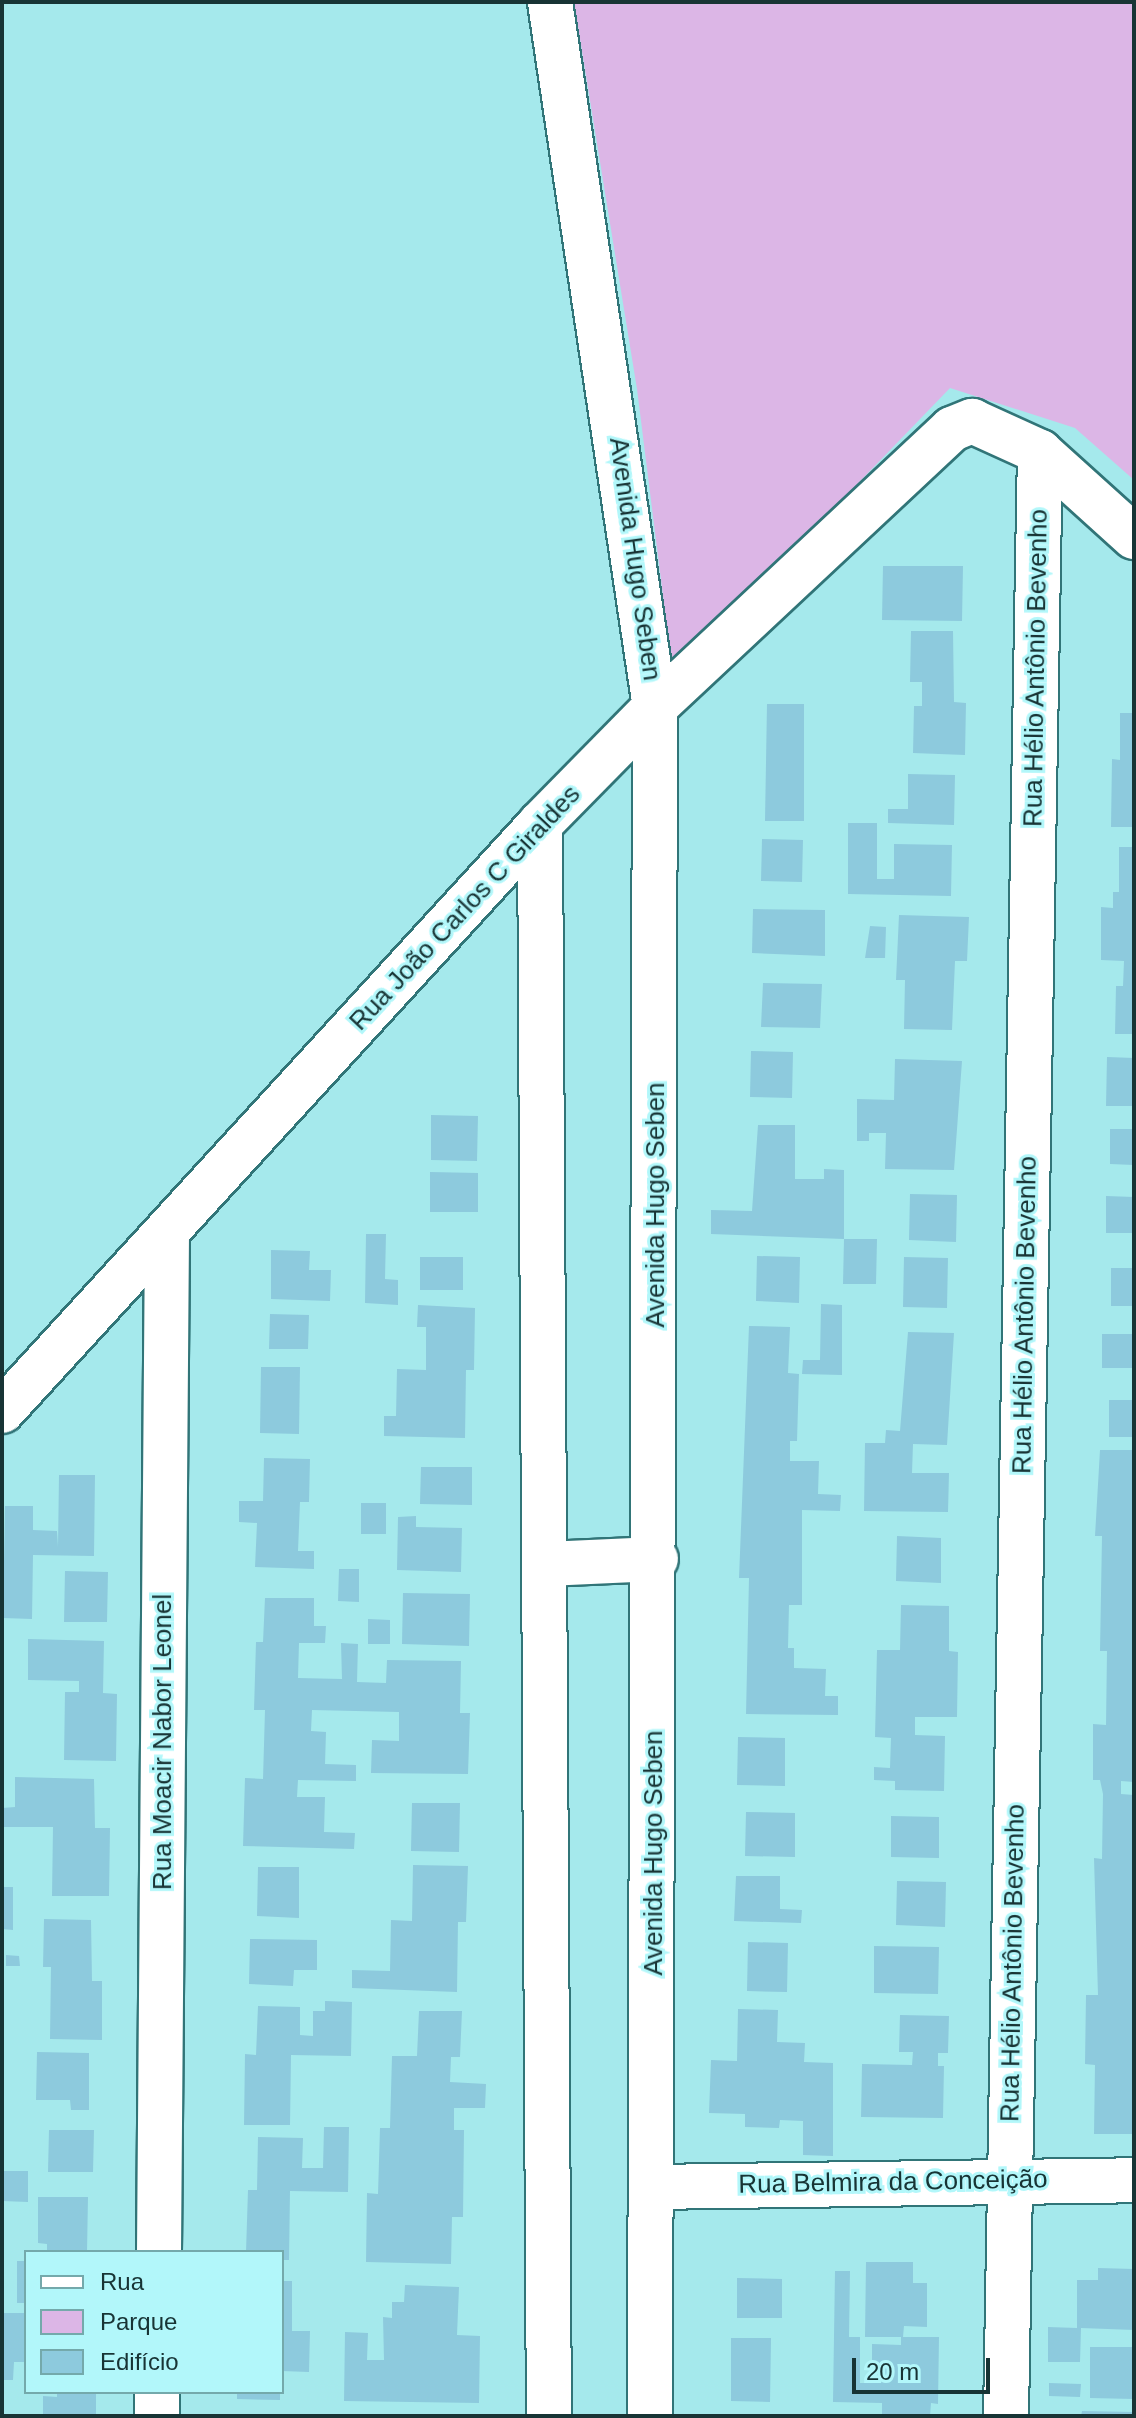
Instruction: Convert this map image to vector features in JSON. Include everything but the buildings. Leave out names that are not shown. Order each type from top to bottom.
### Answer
[{"type":"street","name":"Avenida Hugo Seben","points":[[550,2],[655,707],[656,1559],[650,2416]]},
{"type":"street","name":"Rua João Carlos C Giraldes","points":[[2,1411],[540,824],[655,707],[952,429],[972,421],[1040,452]]},
{"type":"street","points":[[1040,452],[1134,537]]},
{"type":"street","name":"Rua Hélio Antônio Bevenho","points":[[1006,2416],[1040,452]]},
{"type":"street","points":[[540,824],[549,2416]]},
{"type":"street","name":"Rua Moacir Nabor Leonel","points":[[159,2250],[167,1233]]},
{"type":"street","points":[[546,1564],[656,1559]]},
{"type":"street","name":"Rua Belmira da Conceição","points":[[651,2187],[1009,2179],[1134,2180]]},
{"type":"street","points":[[157,2394],[157,2416]]},
{"type":"green space","points":[[574,2],[1134,2],[1134,480],[1075,428],[950,388],[673,675],[637,389]]}]
